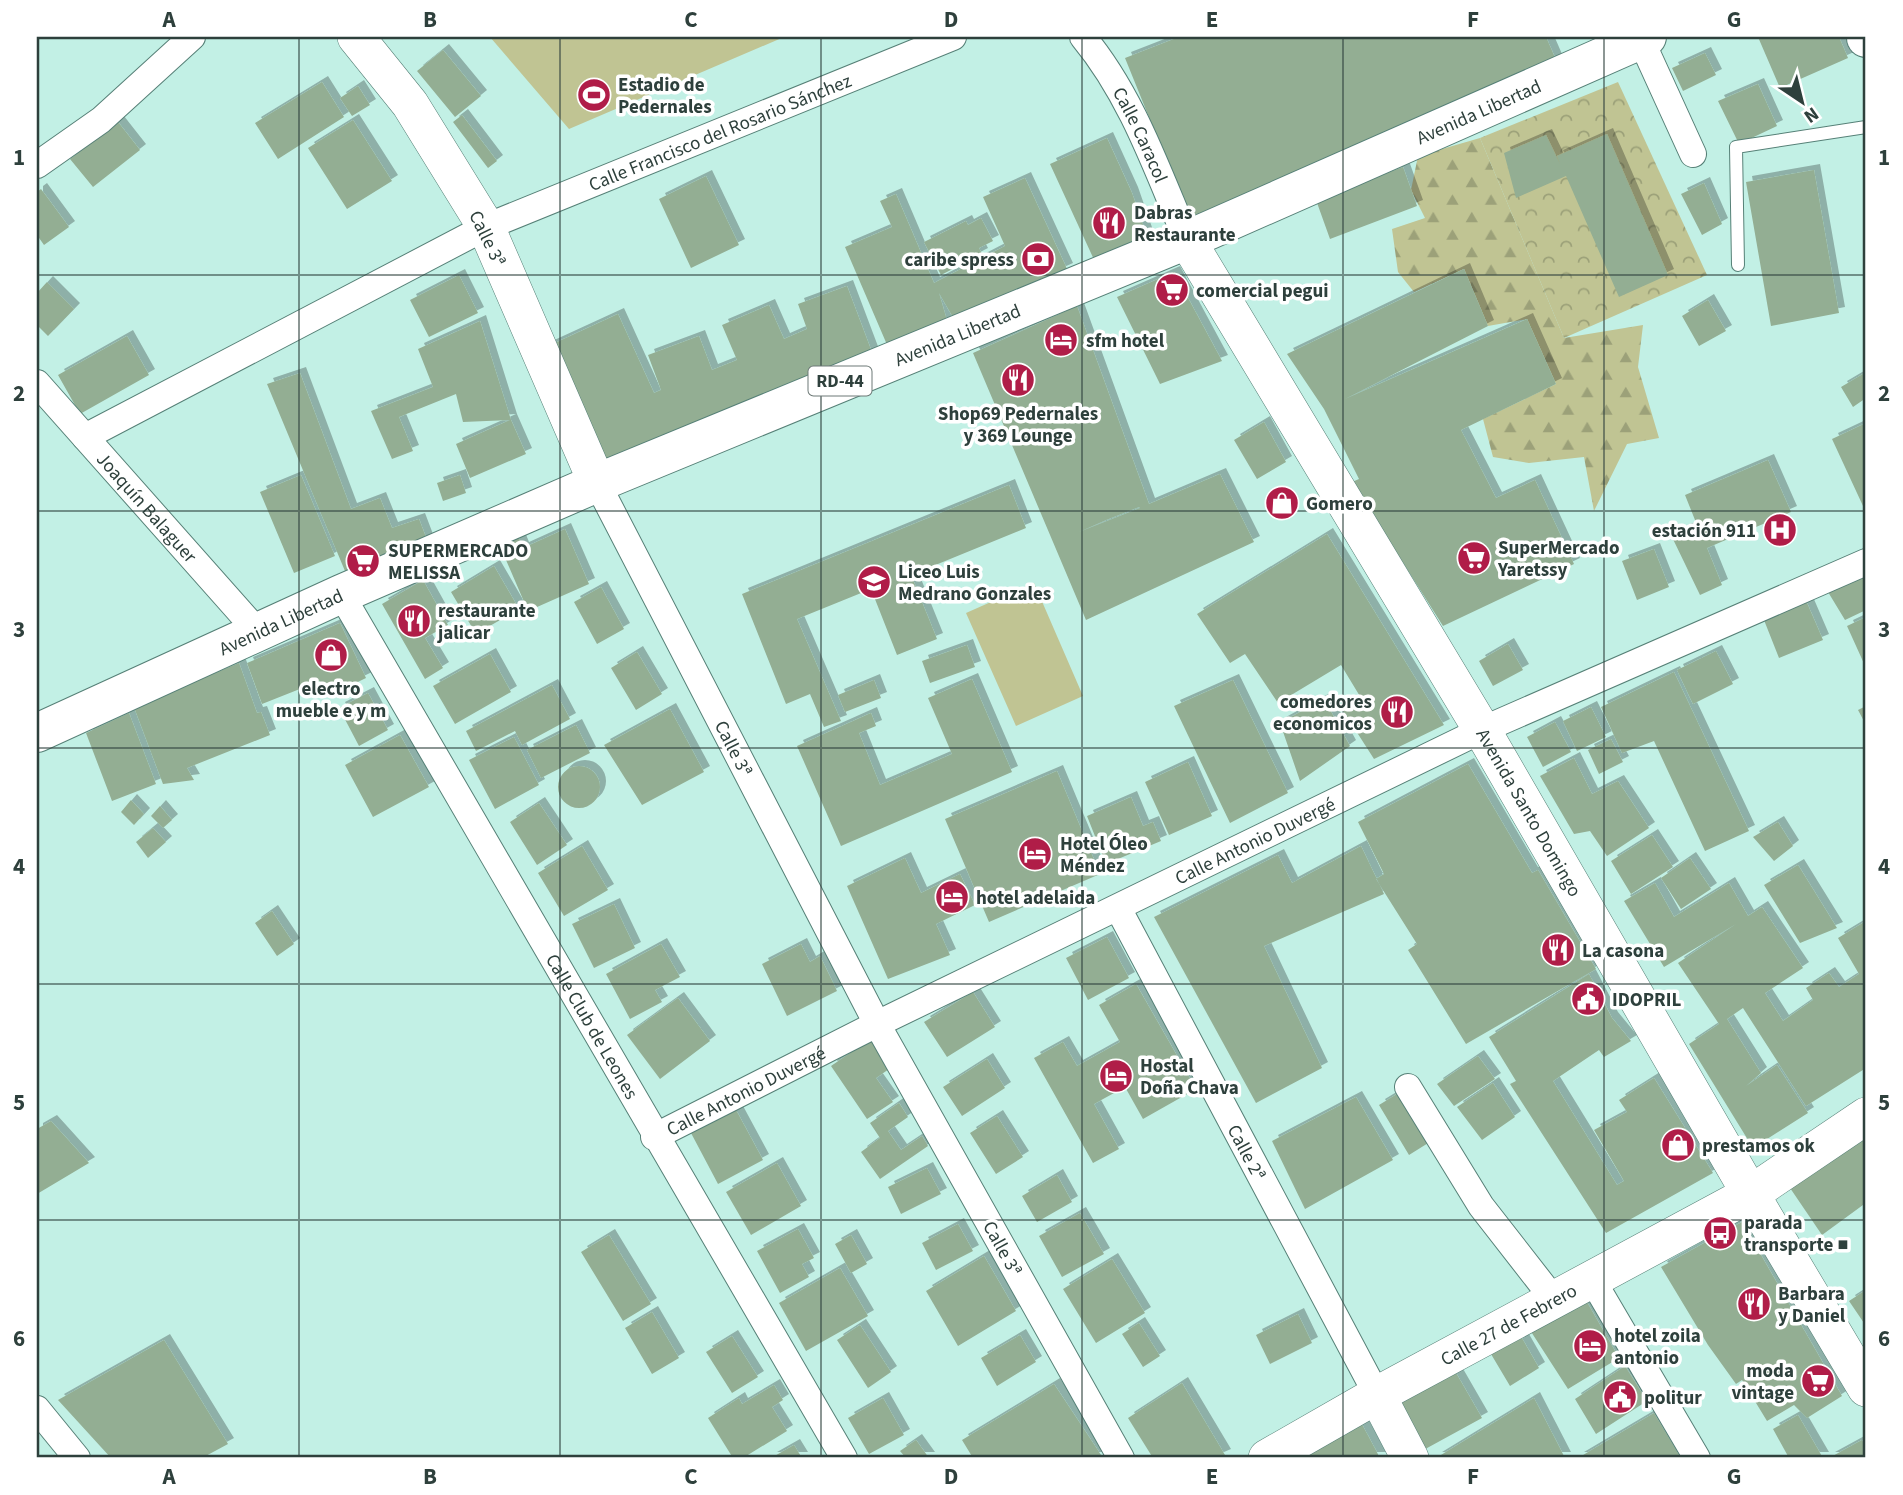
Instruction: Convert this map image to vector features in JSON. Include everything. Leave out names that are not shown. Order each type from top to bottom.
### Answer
[{"type":"main road","name":"Calle 3ª","points":[[356,37],[410,104],[486,227],[597,483]]},
{"type":"main road","name":"Avenida Libertad","points":[[37,733],[341,594],[597,483],[1187,240],[1644,38]]},
{"type":"main road","name":"Avenida Santo Domingo","points":[[1187,240],[1482,730],[1866,1388]]},
{"type":"main road","name":"Calle 27 de Febrero","points":[[1267,1458],[1377,1395],[1752,1193],[1866,1116]]},
{"type":"main road","points":[[1377,1395],[1410,1458]]},
{"type":"street","points":[[37,165],[101,120],[192,37]]},
{"type":"street","name":"Calle Francisco del Rosario Sánchez","points":[[85,437],[486,227],[953,37]]},
{"type":"street","name":"Calle Caracol","points":[[1083,37],[1102,59],[1133,113],[1187,240]]},
{"type":"street","points":[[1644,38],[1693,154]]},
{"type":"street","name":"Joaquín Balaguer","points":[[37,383],[258,632]]},
{"type":"street","name":"Calle 3ª","points":[[597,483],[877,1024],[1121,1458]]},
{"type":"street","name":"Calle Antonio Duvergé","points":[[654,1137],[877,1024],[1482,730],[1866,562]]},
{"type":"street","name":"Calle Club de Leones","points":[[341,594],[654,1137],[844,1458]]},
{"type":"street","name":"Calle 2ª","points":[[1118,908],[1377,1395]]},
{"type":"street","points":[[1408,1087],[1481,1206],[1555,1301]]},
{"type":"street","points":[[1593,1281],[1697,1458]]},
{"type":"street","points":[[37,1409],[77,1458]]},
{"type":"lane","points":[[1738,265],[1736,147],[1866,127]]},
{"type":"green space","name":"Estadio de Pedernales","points":[[490,37],[784,37],[569,129]]},
{"type":"green space","points":[[1618,82],[1707,275],[1564,338],[1480,138]]},
{"type":"green space","points":[[1480,138],[1564,338],[1643,325],[1638,367],[1659,438],[1627,444],[1594,511],[1584,457],[1529,463],[1493,457],[1483,419],[1556,384],[1527,319],[1488,326],[1464,269],[1414,292],[1398,272],[1392,229],[1425,218],[1411,190],[1418,156]]},
{"type":"green space","points":[[1034,583],[1083,696],[1016,726],[966,613]]},
{"type":"building","points":[[1179,37],[1546,37],[1556,60],[1191,221],[1125,58]]},
{"type":"building","points":[[1758,37],[1839,37],[1848,58],[1780,88]]},
{"type":"building","points":[[443,50],[481,96],[455,117],[417,71]]},
{"type":"building","points":[[1705,53],[1716,75],[1683,91],[1672,68]]},
{"type":"building","points":[[322,82],[344,117],[278,159],[255,123]]},
{"type":"building","points":[[1758,84],[1777,126],[1739,144],[1718,101]]},
{"type":"building","points":[[358,86],[370,105],[352,116],[340,98]]},
{"type":"building","points":[[462,115],[497,161],[488,168],[453,122]]},
{"type":"building","points":[[353,120],[392,181],[347,209],[308,148]]},
{"type":"building","points":[[118,122],[140,150],[93,187],[70,159]]},
{"type":"building","points":[[1607,134],[1668,275],[1619,297],[1566,176],[1516,198],[1504,153],[1546,135],[1560,164],[1557,156]]},
{"type":"building","points":[[1107,138],[1132,193],[1148,239],[1096,264],[1050,164]]},
{"type":"building","points":[[1403,167],[1417,206],[1330,239],[1316,200]]},
{"type":"building","points":[[1814,170],[1839,313],[1771,326],[1746,182]]},
{"type":"building","points":[[706,176],[739,245],[691,268],[659,199]]},
{"type":"building","points":[[1025,178],[1067,269],[954,319],[939,293],[948,324],[888,347],[845,247],[892,227],[880,201],[896,194],[934,283],[1005,246],[983,197]]},
{"type":"building","points":[[1704,183],[1722,224],[1702,235],[1681,194]]},
{"type":"building","points":[[41,189],[69,227],[44,245],[37,235],[37,192]]},
{"type":"building","points":[[981,218],[993,241],[979,248],[982,254],[941,275],[924,242],[966,221],[968,225]]},
{"type":"building","points":[[1464,269],[1488,326],[1345,399],[1527,319],[1556,384],[1461,430],[1496,498],[1535,480],[1574,564],[1443,626],[1352,482],[1359,479],[1324,409],[1287,354]]},
{"type":"building","points":[[1174,272],[1222,361],[1160,384],[1117,297]]},
{"type":"building","points":[[459,275],[478,313],[429,337],[410,300]]},
{"type":"building","points":[[47,282],[74,309],[48,336],[37,325],[37,293]]},
{"type":"building","points":[[847,286],[873,355],[601,468],[544,348],[618,314],[654,393],[661,390],[648,355],[699,336],[712,370],[737,360],[722,325],[769,305],[784,339],[807,329],[798,304]]},
{"type":"building","points":[[1708,300],[1726,331],[1699,346],[1682,316]]},
{"type":"building","points":[[1077,306],[1149,504],[1220,474],[1254,542],[1086,620],[973,353]],"holes":[[[1139,507],[1140,508],[1079,532]]]},
{"type":"building","points":[[480,321],[511,420],[526,454],[470,478],[456,444],[510,420],[463,422],[456,394],[399,417],[413,451],[392,459],[371,411],[433,387],[418,349]]},
{"type":"building","points":[[127,336],[149,375],[80,414],[58,375]]},
{"type":"building","points":[[300,373],[351,509],[380,498],[392,528],[419,519],[430,548],[350,583],[267,384]]},
{"type":"building","points":[[1863,374],[1866,380],[1866,398],[1853,407],[1841,387]]},
{"type":"building","points":[[1264,422],[1286,462],[1257,479],[1234,440]]},
{"type":"building","points":[[1866,423],[1866,504],[1863,506],[1832,439]]},
{"type":"building","points":[[1768,460],[1791,512],[1707,548],[1722,585],[1700,595],[1671,535],[1697,525],[1685,495]]},
{"type":"building","points":[[301,475],[335,556],[294,573],[260,492]]},
{"type":"building","points":[[460,475],[466,493],[443,501],[437,483]]},
{"type":"building","points":[[1009,485],[1026,528],[911,575],[937,639],[897,655],[871,589],[797,619],[841,721],[824,727],[810,694],[786,704],[742,594]]},
{"type":"building","points":[[565,529],[589,584],[528,611],[500,546],[519,538],[523,548]]},
{"type":"building","points":[[1327,534],[1444,725],[1374,759],[1342,709],[1361,698],[1341,665],[1278,703],[1245,654],[1230,663],[1197,614]]},
{"type":"building","points":[[1654,549],[1669,587],[1637,600],[1622,561]]},
{"type":"building","points":[[494,566],[519,609],[476,634],[451,592]]},
{"type":"building","points":[[1864,573],[1866,610],[1845,620],[1825,587]]},
{"type":"building","points":[[423,580],[448,625],[425,638],[443,668],[425,679],[382,604]]},
{"type":"building","points":[[601,587],[624,629],[597,644],[574,602]]},
{"type":"building","points":[[1804,596],[1823,640],[1779,658],[1762,615]]},
{"type":"building","points":[[1866,617],[1866,668],[1847,626]]},
{"type":"building","points":[[340,623],[366,678],[327,697],[320,681],[262,704],[247,663]]},
{"type":"building","points":[[1508,644],[1523,670],[1493,686],[1479,661]]},
{"type":"building","points":[[967,645],[975,667],[930,683],[922,661]]},
{"type":"building","points":[[1716,651],[1733,684],[1693,704],[1677,670]]},
{"type":"building","points":[[637,652],[662,694],[636,710],[611,668]]},
{"type":"building","points":[[490,654],[511,692],[455,724],[433,686]]},
{"type":"building","points":[[239,663],[257,713],[261,712],[270,735],[187,768],[194,780],[163,784],[134,707]]},
{"type":"building","points":[[1674,672],[1749,831],[1705,851],[1654,741],[1622,753],[1601,707]]},
{"type":"building","points":[[972,679],[1012,772],[841,846],[797,746],[871,713],[876,726],[859,733],[880,785],[952,754],[928,698]]},
{"type":"building","points":[[874,680],[881,698],[845,712],[838,695]]},
{"type":"building","points":[[1233,680],[1288,793],[1230,823],[1174,706]]},
{"type":"building","points":[[552,685],[570,719],[522,745],[515,731],[476,751],[466,731]]},
{"type":"building","points":[[368,693],[388,730],[359,746],[339,708]]},
{"type":"building","points":[[1324,699],[1350,746],[1300,781],[1280,723]]},
{"type":"building","points":[[1866,706],[1866,725],[1858,710]]},
{"type":"building","points":[[1591,707],[1606,737],[1577,751],[1563,721]]},
{"type":"building","points":[[670,709],[704,772],[642,805],[604,745]]},
{"type":"building","points":[[129,713],[156,784],[112,801],[86,733]]},
{"type":"building","points":[[1555,722],[1571,752],[1543,767],[1527,737]]},
{"type":"building","points":[[576,725],[590,753],[541,778],[527,750]]},
{"type":"building","points":[[400,735],[429,787],[373,817],[345,765]]},
{"type":"building","points":[[514,737],[539,785],[495,809],[469,760]]},
{"type":"building","points":[[1611,739],[1623,762],[1599,774],[1588,750]]},
{"type":"building","points":[[1574,758],[1592,794],[1618,781],[1649,828],[1607,856],[1590,831],[1574,834],[1540,776]]},
{"type":"building","points":[[1188,762],[1212,816],[1169,835],[1145,782]]},
{"type":"building","points":[[1468,764],[1532,873],[1538,870],[1596,969],[1466,1044],[1408,950],[1417,944],[1376,879],[1384,874],[1358,822]]},
{"type":"building","points":[[579,766],[594,772],[600,787],[594,802],[579,808],[564,802],[558,787],[564,772]]},
{"type":"building","points":[[1057,771],[1100,874],[989,922],[945,819]]},
{"type":"building","points":[[1131,797],[1143,826],[1153,822],[1161,841],[1106,864],[1087,816]]},
{"type":"building","points":[[131,800],[144,814],[134,825],[121,812]]},
{"type":"building","points":[[539,803],[567,845],[537,865],[510,822]]},
{"type":"building","points":[[160,806],[172,820],[163,828],[151,816]]},
{"type":"building","points":[[1778,822],[1793,846],[1774,861],[1753,837]]},
{"type":"building","points":[[153,828],[166,842],[148,858],[136,842]]},
{"type":"building","points":[[1652,835],[1673,867],[1631,894],[1611,861]]},
{"type":"building","points":[[582,846],[608,890],[564,916],[538,873]]},
{"type":"building","points":[[1361,846],[1384,894],[1264,946],[1322,1068],[1256,1103],[1154,917],[1278,855],[1292,883]]},
{"type":"building","points":[[905,858],[921,893],[960,874],[975,905],[936,924],[950,955],[888,979],[847,886]]},
{"type":"building","points":[[1690,858],[1711,889],[1681,909],[1661,878]]},
{"type":"building","points":[[1798,865],[1837,928],[1800,943],[1764,885]]},
{"type":"building","points":[[1655,883],[1674,917],[1729,883],[1748,916],[1762,907],[1803,968],[1765,993],[1783,1021],[1813,1000],[1806,988],[1829,973],[1839,987],[1859,974],[1838,938],[1866,921],[1866,1068],[1806,1106],[1743,1008],[1727,1019],[1761,1073],[1746,1086],[1777,1065],[1808,1113],[1753,1148],[1689,1044],[1719,1024],[1678,963],[1736,924],[1664,967],[1624,901]]},
{"type":"building","points":[[614,904],[635,948],[594,968],[572,924]]},
{"type":"building","points":[[272,911],[294,944],[277,956],[255,923]]},
{"type":"building","points":[[1107,937],[1129,978],[1088,1000],[1066,958]]},
{"type":"building","points":[[661,944],[680,977],[655,990],[662,1002],[630,1019],[606,974]]},
{"type":"building","points":[[801,944],[810,962],[820,956],[837,991],[787,1016],[762,964]]},
{"type":"building","points":[[1589,974],[1612,1018],[1631,1041],[1604,1057],[1599,1050],[1553,1081],[1617,1185],[1624,1181],[1594,1130],[1627,1112],[1619,1100],[1654,1078],[1713,1173],[1606,1233],[1510,1084],[1516,1081],[1489,1037]]},
{"type":"building","name":"Hostal Doña Chava","points":[[1136,984],[1196,1089],[1143,1119],[1125,1087],[1094,1104],[1119,1149],[1093,1163],[1034,1058],[1063,1042],[1077,1066],[1120,1042],[1099,1005]]},
{"type":"building","points":[[973,992],[995,1027],[947,1057],[924,1022]]},
{"type":"building","points":[[678,998],[710,1041],[660,1079],[627,1035]]},
{"type":"building","points":[[872,1038],[892,1067],[876,1078],[893,1102],[867,1119],[831,1066]]},
{"type":"building","points":[[1478,1056],[1495,1079],[1454,1106],[1437,1084]]},
{"type":"building","points":[[987,1059],[1005,1088],[962,1116],[943,1087]]},
{"type":"building","points":[[1493,1083],[1515,1117],[1482,1140],[1457,1107]]},
{"type":"building","points":[[1402,1091],[1433,1140],[1409,1155],[1379,1105]]},
{"type":"building","points":[[1356,1097],[1393,1160],[1305,1209],[1272,1141]]},
{"type":"building","points":[[899,1103],[908,1117],[888,1131],[901,1150],[922,1136],[928,1146],[880,1179],[861,1152],[880,1138],[870,1123]]},
{"type":"building","points":[[736,1110],[763,1160],[718,1184],[691,1133]]},
{"type":"building","points":[[997,1116],[1023,1157],[996,1174],[970,1133]]},
{"type":"building","points":[[51,1121],[89,1163],[37,1194],[37,1129]]},
{"type":"building","points":[[1866,1131],[1866,1209],[1863,1205],[1822,1235],[1788,1185]]},
{"type":"building","points":[[777,1163],[801,1206],[751,1235],[726,1192]]},
{"type":"building","points":[[927,1168],[941,1194],[901,1214],[888,1187]]},
{"type":"building","points":[[1057,1175],[1072,1202],[1037,1222],[1022,1196]]},
{"type":"building","points":[[1080,1213],[1104,1254],[1062,1277],[1039,1236]]},
{"type":"building","points":[[1742,1222],[1842,1396],[1807,1418],[1794,1405],[1767,1421],[1742,1380],[1736,1384],[1708,1345],[1661,1267]]},
{"type":"building","points":[[958,1224],[973,1251],[936,1270],[922,1243]]},
{"type":"building","points":[[798,1229],[814,1258],[802,1264],[809,1277],[780,1293],[757,1251]]},
{"type":"building","points":[[609,1235],[651,1304],[623,1321],[581,1252]]},
{"type":"building","points":[[851,1235],[867,1264],[851,1273],[835,1244]]},
{"type":"building","points":[[984,1256],[1016,1311],[958,1346],[926,1291]]},
{"type":"building","points":[[1112,1259],[1145,1313],[1096,1343],[1063,1289]]},
{"type":"building","points":[[840,1268],[868,1316],[806,1351],[779,1303]]},
{"type":"building","points":[[1866,1290],[1866,1326],[1849,1301]]},
{"type":"building","points":[[1584,1297],[1619,1358],[1568,1389],[1528,1327]]},
{"type":"building","points":[[652,1312],[679,1358],[652,1374],[625,1328]]},
{"type":"building","points":[[1298,1314],[1312,1343],[1270,1364],[1256,1335]]},
{"type":"building","points":[[1139,1323],[1160,1356],[1143,1367],[1122,1334]]},
{"type":"building","points":[[860,1325],[891,1372],[868,1388],[837,1340]]},
{"type":"building","points":[[1519,1333],[1539,1368],[1510,1386],[1488,1349]]},
{"type":"building","points":[[1020,1335],[1036,1362],[997,1386],[981,1358]]},
{"type":"building","points":[[732,1336],[758,1377],[732,1393],[706,1352]]},
{"type":"building","points":[[164,1340],[228,1444],[202,1458],[111,1458],[58,1400]]},
{"type":"building","points":[[1452,1366],[1482,1418],[1418,1453],[1386,1401]]},
{"type":"building","points":[[1625,1366],[1647,1401],[1596,1434],[1575,1399]]},
{"type":"building","points":[[1182,1383],[1225,1455],[1218,1458],[1153,1458],[1128,1418]]},
{"type":"building","points":[[1054,1384],[1103,1458],[973,1458],[962,1440]]},
{"type":"building","points":[[774,1385],[783,1400],[772,1407],[787,1431],[743,1458],[733,1458],[708,1418],[739,1398],[742,1404]]},
{"type":"building","points":[[883,1398],[904,1435],[869,1454],[848,1418]]},
{"type":"building","points":[[1534,1398],[1565,1458],[1436,1458]]},
{"type":"building","points":[[1654,1413],[1681,1458],[1578,1458]]},
{"type":"building","points":[[1798,1415],[1823,1458],[1789,1458],[1773,1429]]},
{"type":"building","points":[[1358,1417],[1380,1458],[1290,1458]]},
{"type":"building","points":[[916,1440],[929,1458],[906,1458],[900,1451]]},
{"type":"building","points":[[1862,1440],[1866,1447],[1866,1458],[1829,1458]]},
{"type":"building","points":[[794,1445],[802,1458],[771,1458]]},
{"type":"place","name":"Estadio de Pedernales","points":[[594,95]]},
{"type":"place","name":"Dabras Restaurante","points":[[1109,223]]},
{"type":"place","name":"caribe spress","points":[[1038,259]]},
{"type":"place","name":"comercial pegui","points":[[1172,290]]},
{"type":"place","name":"sfm hotel","points":[[1061,340]]},
{"type":"place","name":"Shop69 Pedernales y 369 Lounge","points":[[1018,380]]},
{"type":"place","name":"Gomero","points":[[1282,503]]},
{"type":"place","name":"estación 911","points":[[1780,530]]},
{"type":"place","name":"SuperMercado Yaretssy","points":[[1474,558]]},
{"type":"place","name":"SUPERMERCADO MELISSA","points":[[363,561]]},
{"type":"place","name":"Liceo Luis Medrano Gonzales","points":[[874,582]]},
{"type":"place","name":"restaurante jalicar","points":[[414,621]]},
{"type":"place","name":"electro mueble e y m","points":[[331,655]]},
{"type":"place","name":"comedores economicos","points":[[1397,712]]},
{"type":"place","name":"Hotel Óleo Méndez","points":[[1035,854]]},
{"type":"place","name":"hotel adelaida","points":[[952,897]]},
{"type":"place","name":"La casona","points":[[1558,950]]},
{"type":"place","name":"IDOPRIL","points":[[1588,999]]},
{"type":"place","name":"Hostal Doña Chava","points":[[1116,1076]]},
{"type":"place","name":"prestamos ok","points":[[1678,1145]]},
{"type":"place","name":"parada transporte ■","points":[[1720,1233]]},
{"type":"place","name":"Barbara y Daniel","points":[[1754,1304]]},
{"type":"place","name":"hotel zoila antonio","points":[[1590,1346]]},
{"type":"place","name":"moda vintage","points":[[1818,1381]]},
{"type":"place","name":"politur","points":[[1620,1397]]}]
